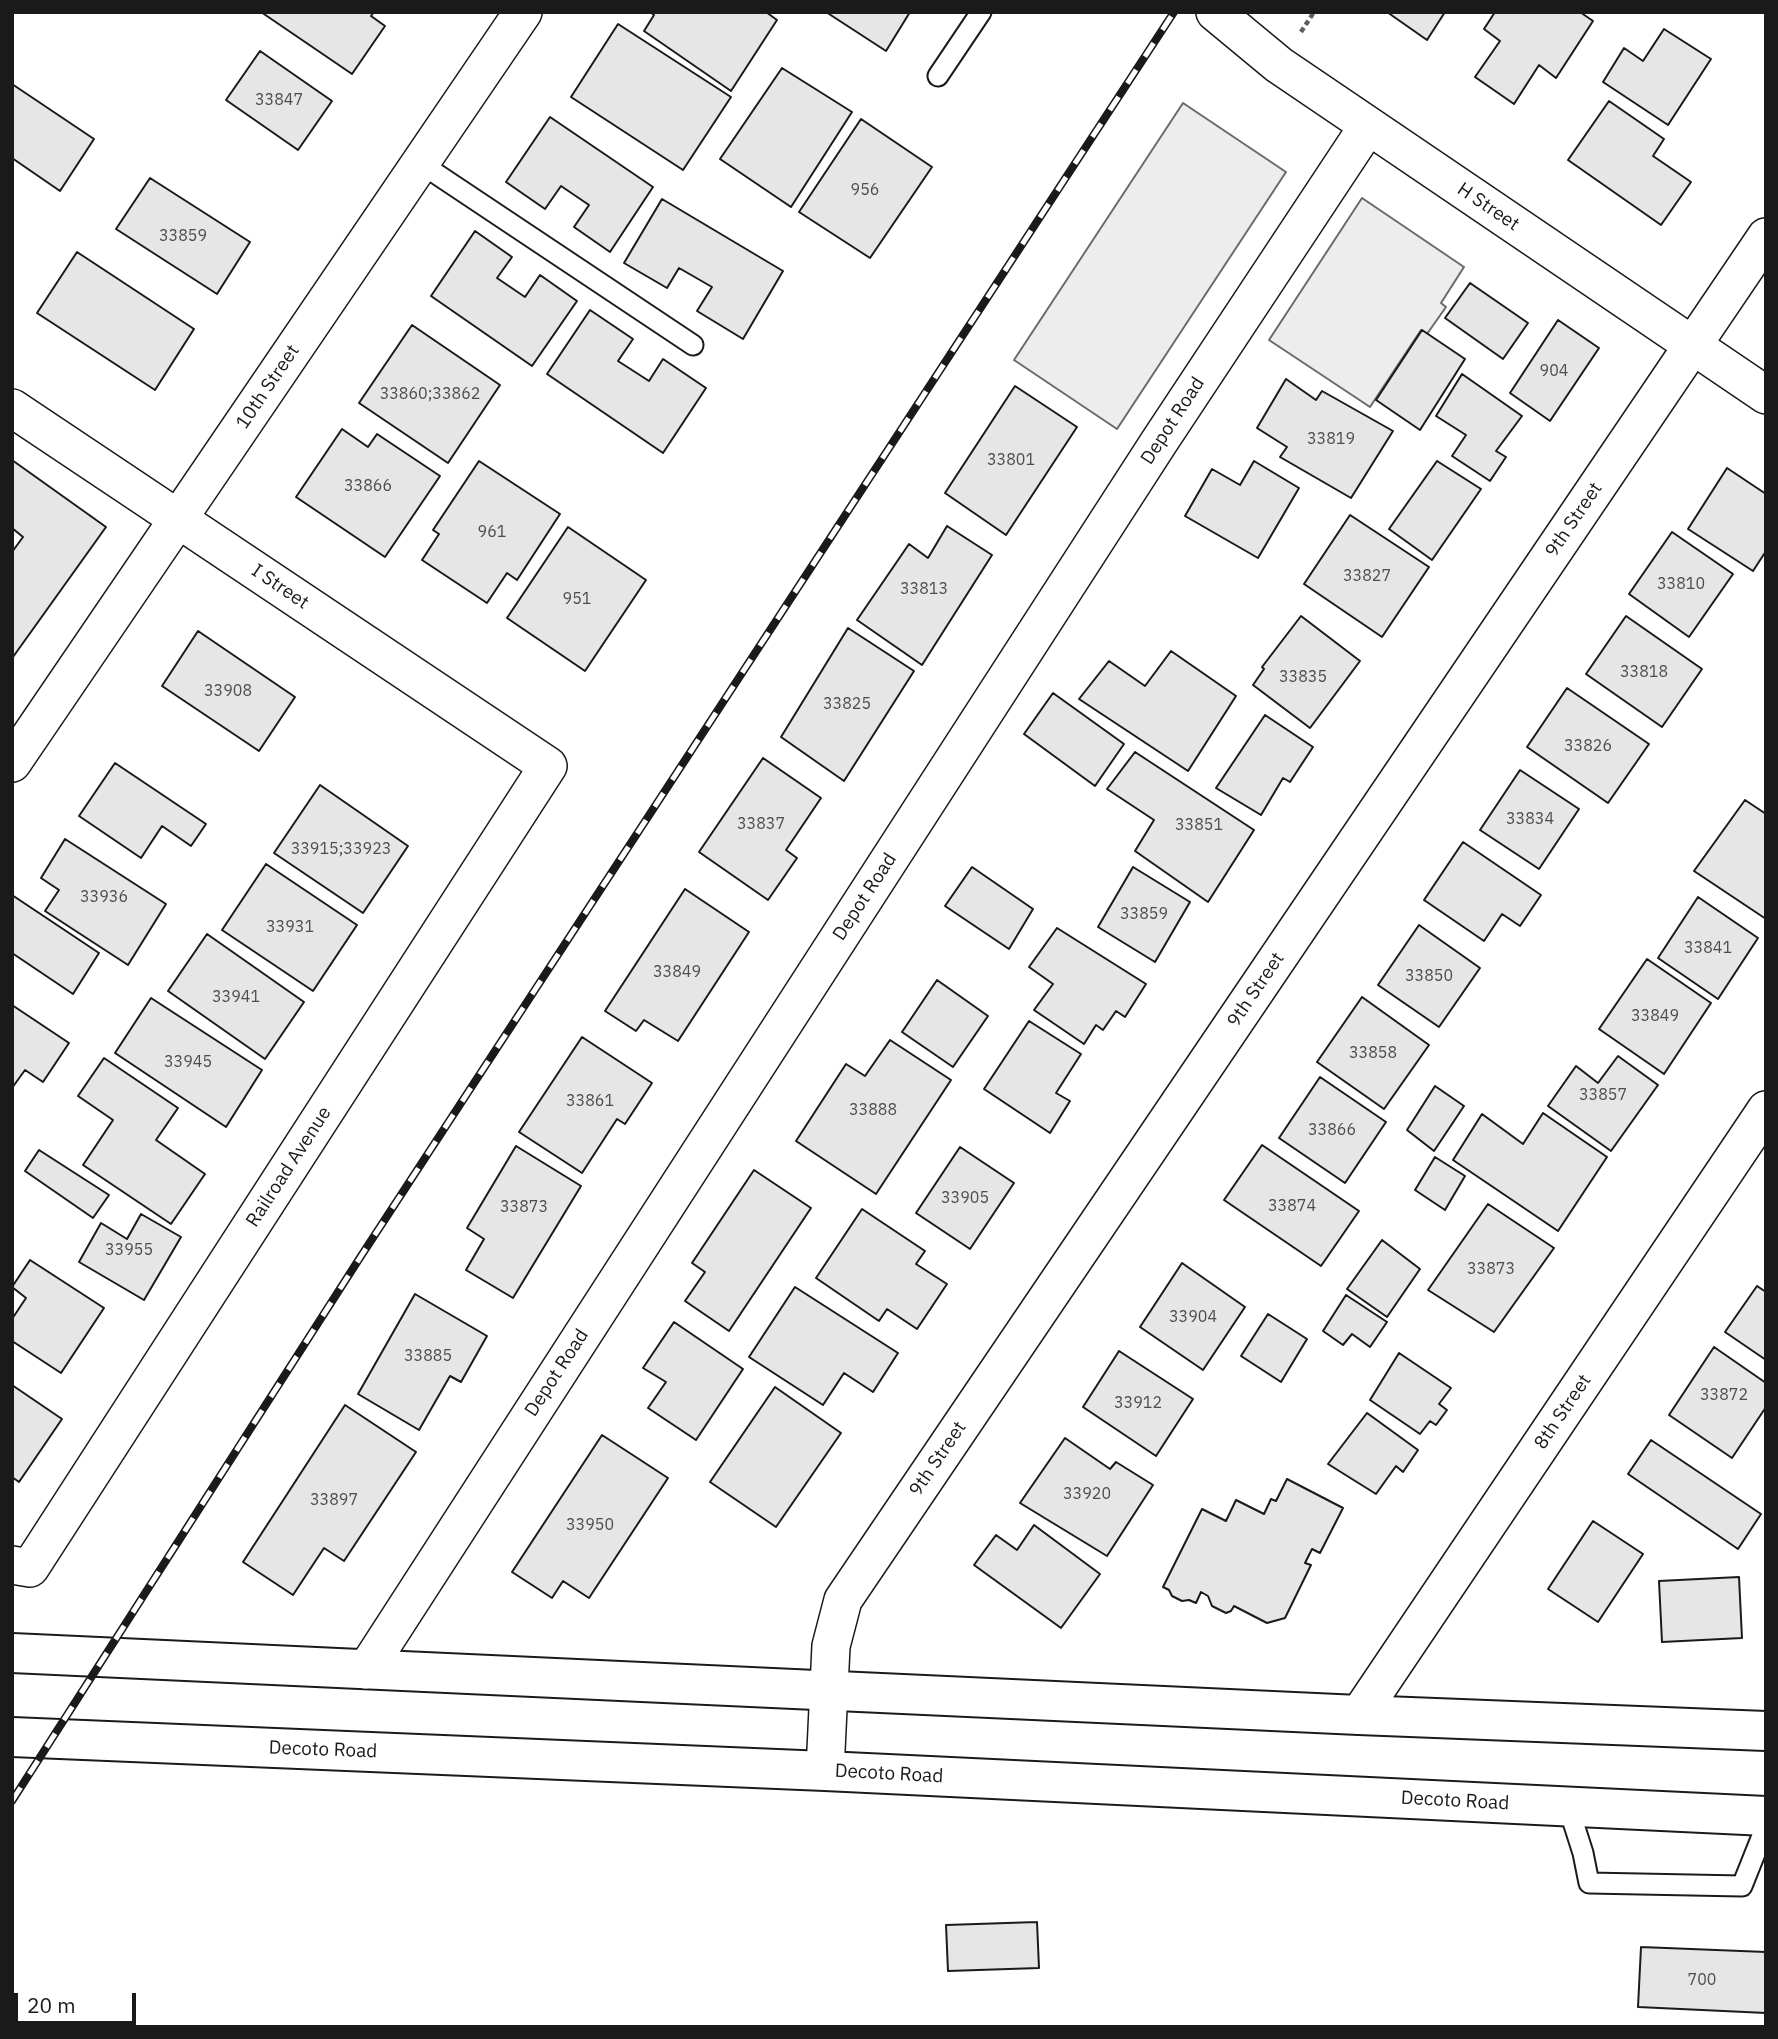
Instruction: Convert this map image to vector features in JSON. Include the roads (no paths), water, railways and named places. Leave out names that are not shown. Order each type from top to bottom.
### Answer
[{"type":"main road","points":[[12,1653],[1766,1731]]},
{"type":"main road","name":"Decoto Road","points":[[12,1737],[825,1771],[1766,1816]]},
{"type":"street","name":"10th Street","points":[[12,763],[523,12]]},
{"type":"street","name":"H Street","points":[[1215,12],[1279,65],[1368,127],[1766,395]]},
{"type":"street","name":"Depot Road","points":[[366,1670],[1151,453],[1368,127]]},
{"type":"street","name":"9th Street","points":[[825,1771],[831,1646],[843,1600],[1766,237]]},
{"type":"street","name":"I Street","points":[[12,408],[548,766]]},
{"type":"street","name":"Railroad Avenue","points":[[21,1567],[548,766]]},
{"type":"street","name":"8th Street","points":[[1359,1715],[1766,1110]]},
{"type":"lane","points":[[938,76],[981,12]]},
{"type":"lane","points":[[421,163],[693,345]]},
{"type":"lane","points":[[1568,1806],[1583,1853],[1589,1883],[1742,1886],[1766,1826]]},
{"type":"railway","points":[[12,1801],[361,1256],[1174,12]]}]
